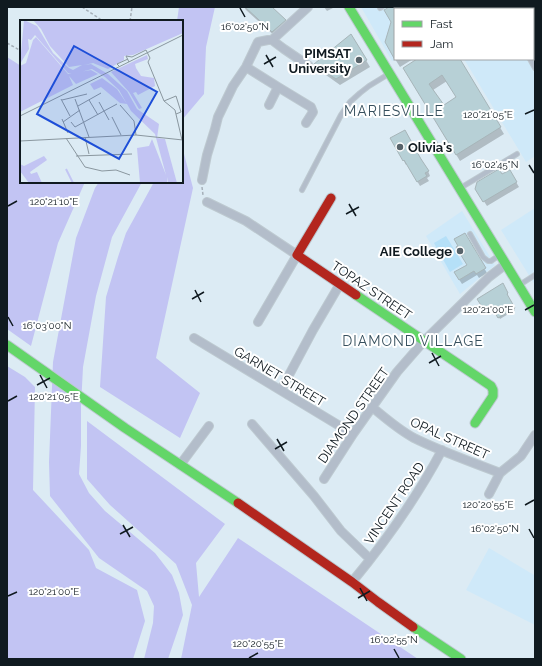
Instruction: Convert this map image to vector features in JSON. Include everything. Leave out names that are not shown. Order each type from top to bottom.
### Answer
[{"type":"main road","points":[[349,7],[535,312]]},
{"type":"main road","points":[[297,255],[331,198]]},
{"type":"main road","name":"TOPAZ STREET","points":[[297,255],[487,383],[493,389],[494,393],[475,423]]},
{"type":"main road","points":[[7,345],[92,405],[352,582],[397,617],[460,659]]},
{"type":"street","points":[[202,180],[218,117],[233,86],[246,67],[258,42],[272,40],[308,7]]},
{"type":"street","points":[[272,40],[309,66]]},
{"type":"street","points":[[246,67],[311,107],[312,112],[306,123]]},
{"type":"street","points":[[269,105],[278,87]]},
{"type":"street","points":[[207,202],[246,220],[297,255],[258,322]]},
{"type":"street","name":"DIAMOND STREET","points":[[324,479],[353,434],[397,372],[424,341],[488,277],[506,264]]},
{"type":"street","points":[[281,390],[313,330],[340,284]]},
{"type":"street","name":"GARNET STREET","points":[[194,338],[353,434]]},
{"type":"street","name":"OPAL STREET","points":[[372,407],[401,430],[414,438],[500,472]]},
{"type":"street","points":[[252,424],[314,496],[341,531],[370,559]]},
{"type":"street","points":[[180,465],[209,426]]},
{"type":"street","points":[[490,494],[500,472],[521,456],[535,435]]},
{"type":"street","name":"VINCENT ROAD","points":[[352,582],[394,527],[427,477],[442,450]]},
{"type":"lane","points":[[302,190],[341,115],[350,102],[369,86],[389,73]]},
{"type":"lane","points":[[460,188],[517,154]]},
{"type":"lane","points":[[470,234],[488,262],[500,255]]},
{"type":"lane","points":[[519,285],[535,275]]},
{"type":"path","points":[[82,7],[102,20]]},
{"type":"path","points":[[130,20],[132,7]]},
{"type":"path","points":[[7,43],[20,50]]},
{"type":"shaded area","points":[[179,7],[215,7],[206,47],[204,94],[183,119],[183,20],[177,20]]},
{"type":"shaded area","points":[[361,7],[434,7],[394,8],[394,60],[392,61]]},
{"type":"shaded area","points":[[436,7],[535,7],[535,156],[526,162],[465,60],[534,60],[534,8]]},
{"type":"shaded area","points":[[7,57],[20,65],[20,183],[85,183],[58,243],[31,346],[7,329]]},
{"type":"shaded area","points":[[183,150],[193,188],[156,358],[200,393],[180,438],[100,387],[106,297],[126,233],[153,183],[183,183]]},
{"type":"shaded area","points":[[98,183],[141,183],[112,237],[96,296],[83,367],[79,474],[89,493],[105,511],[155,553],[172,575],[179,593],[183,615],[168,659],[144,659],[153,623],[154,606],[147,591],[99,558],[50,496],[49,462],[53,362],[76,238],[95,188]]},
{"type":"shaded area","points":[[535,208],[535,285],[501,230]]},
{"type":"shaded area","name":"AIE College","points":[[462,211],[495,265],[460,294],[426,236]]},
{"type":"shaded area","points":[[446,236],[463,264],[450,272],[434,243]]},
{"type":"shaded area","points":[[7,366],[25,377],[35,387],[33,490],[89,550],[96,568],[137,590],[145,621],[133,659],[7,659]]},
{"type":"shaded area","points":[[87,421],[225,524],[196,563],[199,597],[238,538],[418,659],[181,659],[192,605],[176,564],[110,505],[87,479]]},
{"type":"shaded area","points":[[489,548],[534,575],[535,574],[535,625],[466,590]]},
{"type":"building","points":[[245,7],[272,7],[286,20],[272,32]]},
{"type":"building","points":[[389,7],[395,7],[394,58],[385,42],[391,22],[384,10]]},
{"type":"building","points":[[351,34],[367,60],[336,79],[314,64]]},
{"type":"building","points":[[415,60],[461,60],[501,127],[456,155],[403,68]],"holes":[[[442,75],[456,97],[444,105],[429,84]]]},
{"type":"building","points":[[405,130],[429,171],[425,173],[427,176],[417,182],[390,138]]},
{"type":"building","points":[[499,169],[502,174],[510,170],[517,182],[483,202],[475,189],[477,182]]},
{"type":"building","points":[[465,233],[486,268],[476,274],[474,271],[459,280],[454,272],[467,265],[456,247],[458,246],[454,239]]},
{"type":"building","points":[[503,283],[515,308],[498,318],[491,306],[484,310],[477,299]]},
{"type":"traffic: fast","points":[[349,7],[535,312]]},
{"type":"traffic: fast","points":[[356,295],[491,386],[493,396],[475,423]]},
{"type":"traffic: fast","points":[[7,345],[125,428],[238,503]]},
{"type":"traffic: fast","points":[[413,627],[461,659]]},
{"type":"traffic: jam","points":[[331,198],[297,255],[356,295]]},
{"type":"traffic: jam","points":[[238,503],[352,582],[413,627]]},
{"type":"place","name":"PIMSAT University","points":[[359,60]]},
{"type":"place","name":"Olivia's","points":[[400,147]]},
{"type":"place","name":"AIE College","points":[[460,251]]},
{"type":"district","name":"MARIESVILLE","points":[[394,111]]},
{"type":"district","name":"DIAMOND VILLAGE","points":[[413,341]]}]
